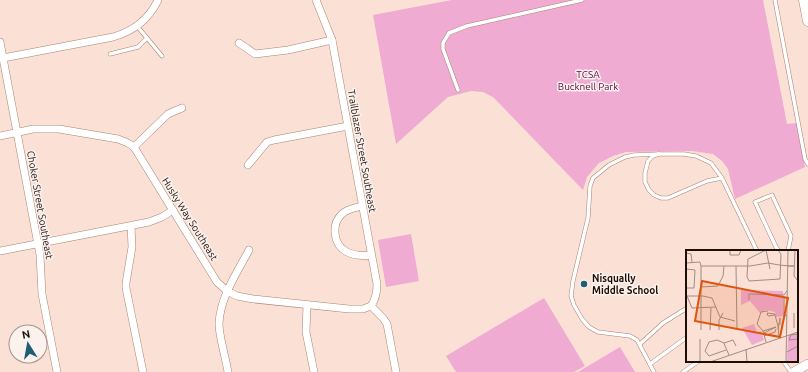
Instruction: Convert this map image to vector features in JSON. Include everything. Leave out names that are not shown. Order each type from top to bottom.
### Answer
[{"type":"main road","points":[[804,0],[808,21]]},
{"type":"street","points":[[3,58],[113,37],[126,33],[137,26],[151,12],[158,0]]},
{"type":"street","name":"Trailblazer Street Southeast","points":[[316,0],[332,40],[377,284],[375,301],[371,306]]},
{"type":"street","points":[[239,43],[255,54],[288,50],[332,40]]},
{"type":"street","name":"Choker Street Southeast","points":[[0,42],[38,244],[41,265],[40,274],[42,294],[57,372]]},
{"type":"street","points":[[0,136],[41,128],[67,130],[118,139],[134,147],[168,114],[182,108]]},
{"type":"street","points":[[248,165],[267,142],[348,126]]},
{"type":"street","name":"Husky Way Southeast","points":[[134,147],[217,282],[227,291],[237,296],[253,299],[307,305],[349,309],[363,309],[371,306]]},
{"type":"street","points":[[362,206],[350,209],[342,214],[337,220],[335,226],[335,237],[342,249],[356,255],[371,255]]},
{"type":"street","points":[[0,251],[131,226],[155,220],[173,210]]},
{"type":"street","points":[[131,226],[132,247],[126,288],[143,372]]},
{"type":"street","points":[[228,372],[219,325],[220,317],[227,291],[249,250]]},
{"type":"street","points":[[307,305],[306,332],[314,372]]},
{"type":"street","points":[[371,306],[387,324],[396,372]]},
{"type":"street","points":[[794,372],[808,364]]},
{"type":"lane","points":[[458,90],[443,49],[443,43],[449,33],[484,22],[582,0]]},
{"type":"lane","points":[[774,0],[805,159],[808,164]]},
{"type":"lane","points":[[137,26],[162,56]]},
{"type":"lane","points":[[110,54],[138,47],[147,38]]},
{"type":"lane","points":[[659,154],[653,156],[648,161],[645,173],[645,182],[649,190],[654,195],[661,198],[668,198],[707,181],[722,178]]},
{"type":"lane","points":[[654,372],[637,340],[630,336],[598,332],[582,319],[574,305],[572,290],[588,218],[590,186],[593,178],[609,165],[625,157],[634,155],[684,154],[696,156],[711,163],[722,178],[757,250]]},
{"type":"lane","points":[[778,250],[755,202],[772,195],[791,236],[788,250]]},
{"type":"lane","points":[[640,344],[663,323],[686,309]]},
{"type":"lane","points":[[650,364],[686,338]]},
{"type":"lane","points":[[683,372],[698,362]]},
{"type":"lane","points":[[784,362],[791,372]]},
{"type":"green space","name":"TCSA Bucknell Park","points":[[452,0],[763,0],[787,124],[797,123],[805,167],[735,199],[728,169],[722,161],[713,154],[692,151],[626,152],[613,156],[599,163],[587,177],[583,190],[493,97],[483,92],[471,91],[448,97],[396,144],[373,15]]},
{"type":"green space","points":[[411,234],[419,281],[386,287],[378,240]]},
{"type":"green space","points":[[544,298],[585,366],[574,372],[456,372],[446,356]]},
{"type":"green space","points":[[620,347],[635,372],[578,372]]},
{"type":"place","name":"Nisqually Middle School","points":[[584,284]]}]
